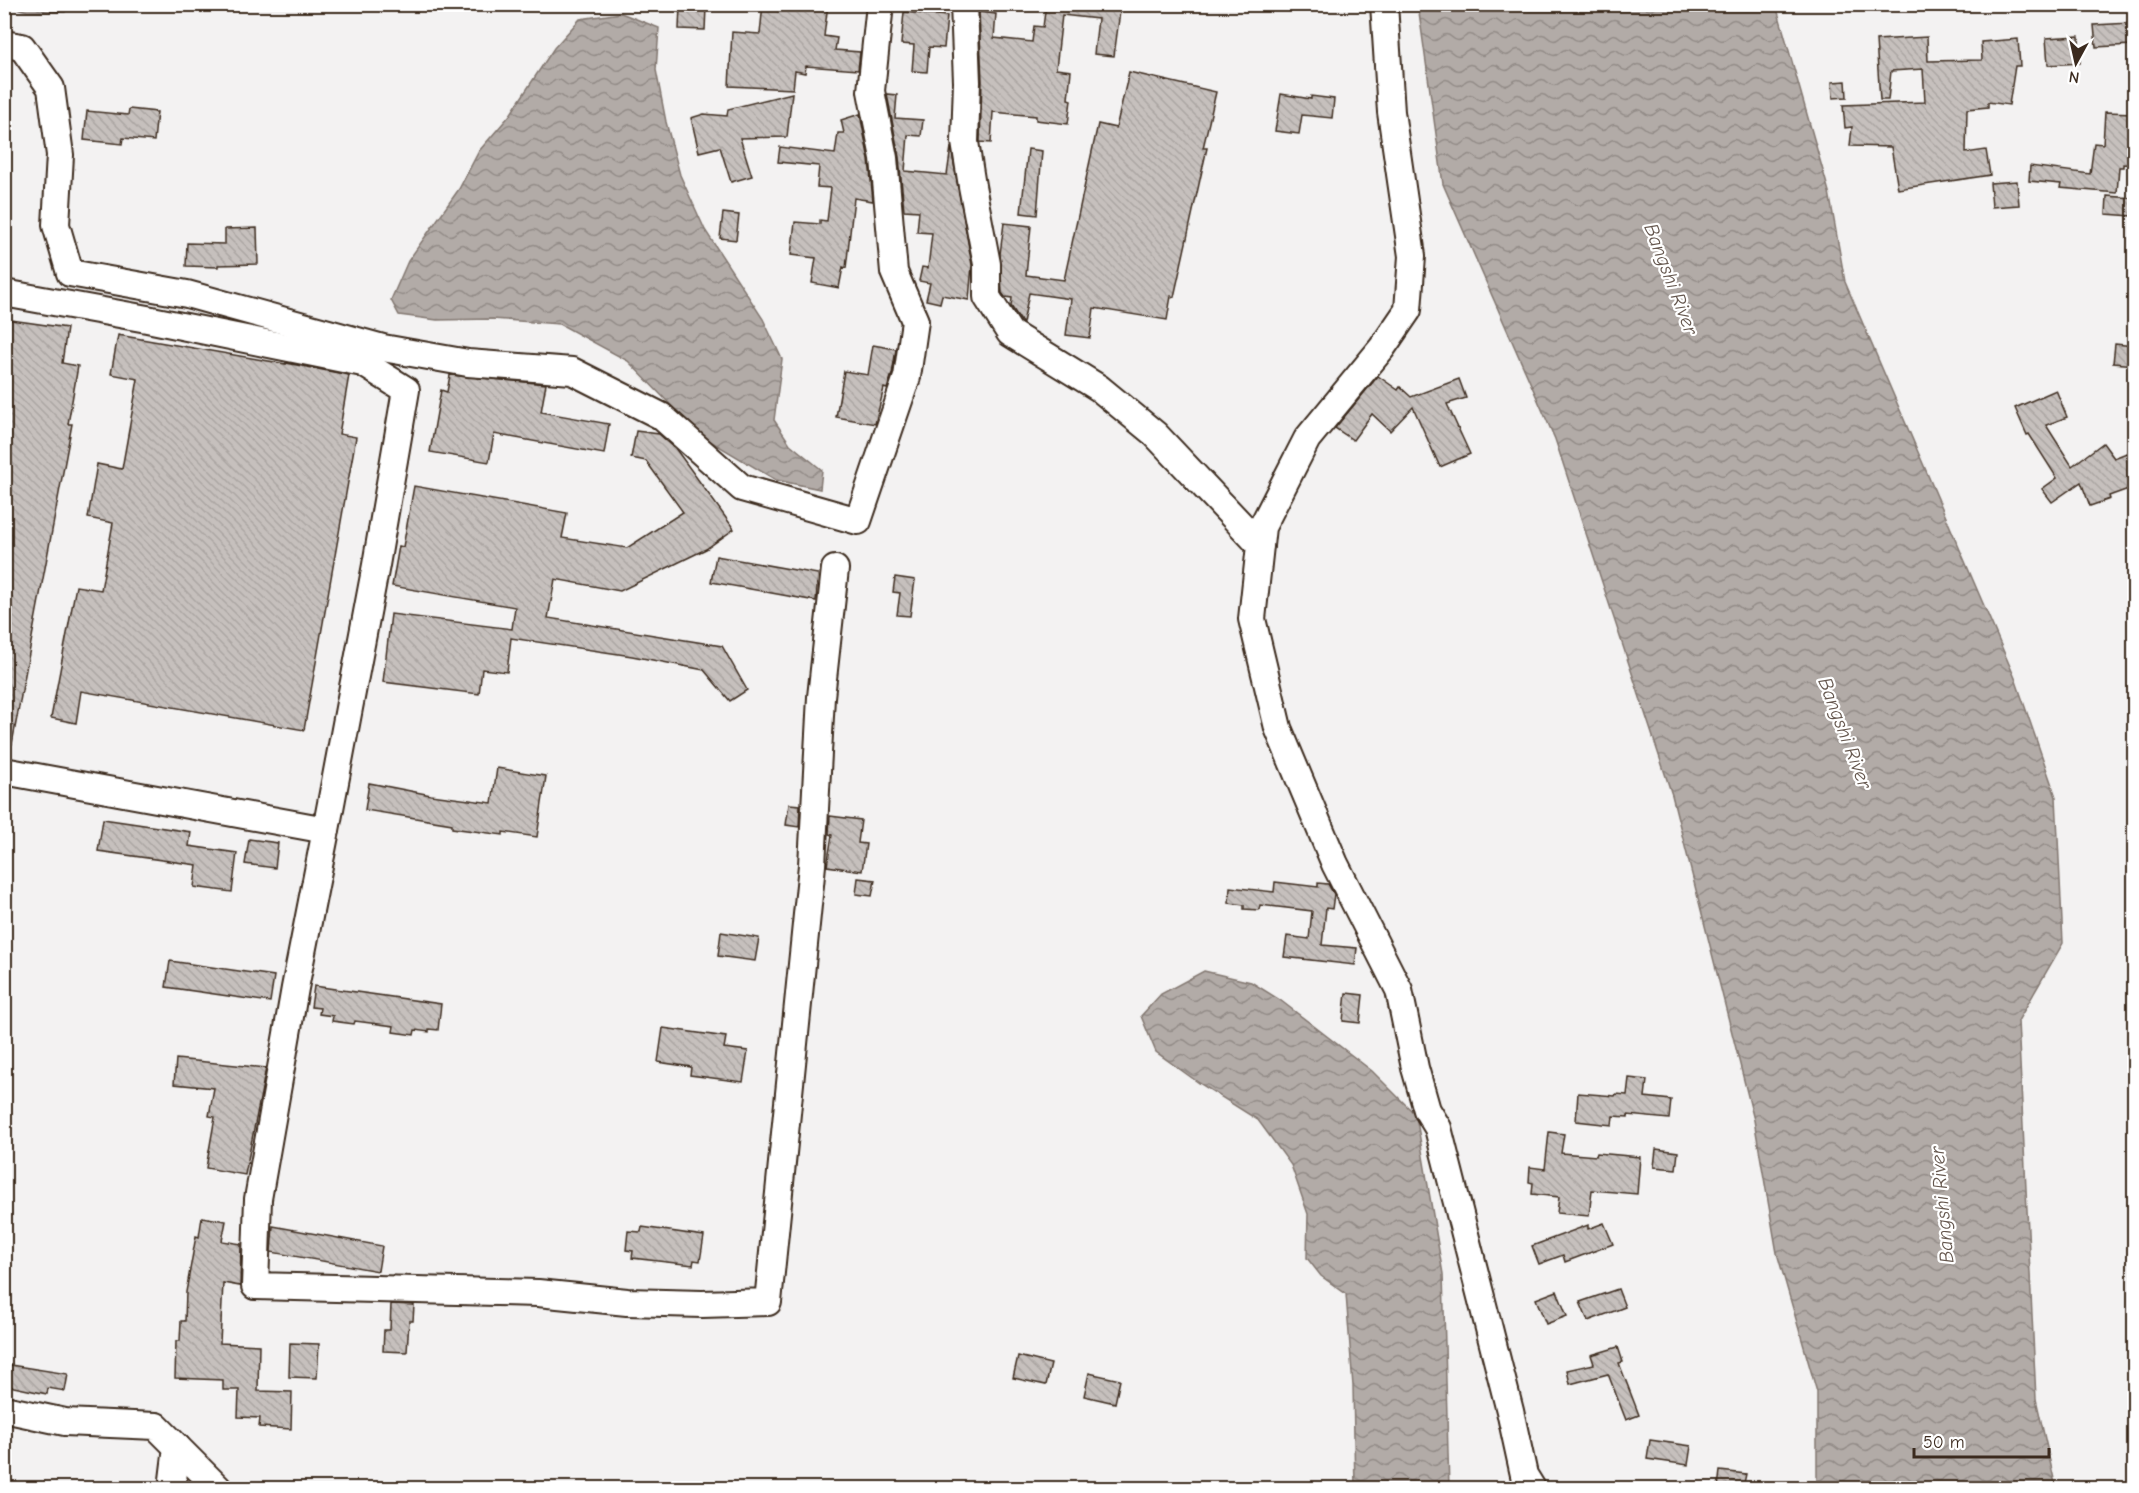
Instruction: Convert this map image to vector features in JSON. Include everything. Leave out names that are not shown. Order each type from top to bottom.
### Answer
[{"type":"street","points":[[4,44],[22,48],[51,88],[60,155],[56,225],[70,273],[187,294],[383,348],[468,363],[572,371],[661,416],[742,488],[858,521],[907,377],[915,321],[894,272],[884,158],[871,91],[880,4]]},
{"type":"street","points":[[964,4],[967,82],[965,142],[987,264],[987,297],[1010,333],[1099,388],[1155,434],[1260,545]]},
{"type":"street","points":[[1384,4],[1391,112],[1412,256],[1408,310],[1382,348],[1307,439],[1262,527],[1252,619],[1278,728],[1335,864],[1399,990],[1415,1068],[1427,1110],[1438,1128],[1510,1411],[1524,1475],[1532,1488]]},
{"type":"street","points":[[4,293],[147,319],[363,363],[406,390],[258,1199],[255,1286],[538,1293],[627,1302],[702,1304],[768,1302],[812,865],[821,697],[835,569]]},
{"type":"street","points":[[4,771],[326,830]]},
{"type":"street","points":[[4,1409],[65,1422],[156,1426],[218,1488]]},
{"type":"street","points":[[172,1488],[177,1446]]},
{"type":"water","points":[[5,5],[70,5],[65,12],[27,11]]},
{"type":"water","name":"Bangshi River","points":[[1418,5],[1776,5],[1829,192],[1845,282],[2015,678],[2056,797],[2063,943],[2018,1021],[2036,1399],[2056,1488],[1817,1488],[1817,1392],[1777,1253],[1754,1120],[1672,795],[1555,439],[1443,184]]},
{"type":"water","points":[[621,13],[659,28],[656,70],[666,122],[680,175],[705,230],[763,319],[782,359],[774,420],[790,444],[822,470],[820,489],[776,480],[700,435],[628,361],[560,324],[492,319],[437,320],[399,315],[391,300],[408,261],[459,189],[479,151],[510,115],[554,48],[580,19]]},
{"type":"water","points":[[1204,971],[1251,982],[1280,1000],[1372,1071],[1416,1115],[1443,1274],[1449,1488],[1355,1488],[1353,1386],[1346,1294],[1321,1276],[1307,1258],[1308,1214],[1291,1165],[1258,1120],[1199,1083],[1156,1052],[1141,1016],[1161,994]]},
{"type":"building","points":[[763,4],[828,4],[824,36],[837,38],[835,50],[860,52],[858,70],[806,66],[805,73],[795,71],[793,89],[729,86],[732,32],[760,34]]},
{"type":"building","points":[[1046,4],[1121,4],[1114,56],[1094,54],[1098,19],[1062,15],[1056,69],[1071,71],[1068,124],[1036,120],[1036,116],[993,112],[991,143],[980,142],[982,81],[979,12],[996,14],[994,38],[1032,42],[1034,26],[1043,27]]},
{"type":"building","points":[[680,5],[706,7],[705,30],[679,29]]},
{"type":"building","points":[[904,12],[947,16],[944,48],[929,47],[927,72],[912,71],[914,45],[901,44]]},
{"type":"building","points":[[2131,23],[2132,45],[2096,47],[2094,25]]},
{"type":"building","points":[[2079,36],[2080,63],[2048,65],[2046,38]]},
{"type":"building","points":[[1927,37],[1928,61],[1982,60],[1981,42],[2018,39],[2020,66],[2015,66],[2009,105],[1988,102],[1988,107],[1967,109],[1966,153],[1986,150],[1990,175],[1898,189],[1891,147],[1850,146],[1852,127],[1845,128],[1843,105],[1925,102],[1923,69],[1891,71],[1888,100],[1880,100],[1876,40]]},
{"type":"building","points":[[1129,72],[1216,92],[1203,148],[1207,148],[1167,320],[1094,308],[1090,338],[1066,335],[1071,299],[1029,293],[1022,323],[1011,306],[1012,298],[1005,297],[1002,293],[1000,254],[1004,223],[1031,226],[1026,275],[1064,280],[1098,124],[1116,128]]},
{"type":"building","points":[[1846,81],[1847,97],[1833,98],[1832,82]]},
{"type":"building","points":[[792,93],[787,137],[740,138],[752,176],[731,182],[720,147],[699,152],[691,118],[704,114],[727,116],[728,109]]},
{"type":"building","points":[[887,94],[897,95],[895,118],[923,120],[921,136],[908,135],[905,171],[947,175],[951,147],[972,265],[969,300],[942,295],[940,303],[926,300],[930,283],[919,281],[922,267],[928,268],[932,233],[917,232],[919,211],[904,210],[899,157]]},
{"type":"building","points":[[1281,94],[1311,99],[1311,96],[1334,99],[1332,118],[1302,115],[1299,134],[1275,131]]},
{"type":"building","points":[[129,109],[157,112],[154,141],[123,138],[122,144],[84,140],[87,111],[128,115]]},
{"type":"building","points":[[2105,112],[2134,113],[2134,165],[2123,164],[2123,167],[2119,167],[2117,193],[2060,188],[2061,184],[2029,181],[2030,166],[2090,174],[2094,143],[2103,144]]},
{"type":"building","points":[[860,114],[869,160],[873,201],[854,198],[846,268],[843,267],[839,288],[812,283],[816,258],[791,255],[795,222],[820,224],[820,220],[827,221],[831,188],[817,187],[819,166],[778,162],[780,147],[835,154],[838,133],[844,133],[841,120]]},
{"type":"building","points":[[1028,149],[1042,151],[1037,215],[1021,213]]},
{"type":"building","points":[[2017,181],[2019,205],[1992,207],[1990,183]]},
{"type":"building","points":[[2107,196],[2132,198],[2132,216],[2106,214]]},
{"type":"building","points":[[723,213],[739,215],[736,240],[720,238]]},
{"type":"building","points":[[257,228],[258,264],[218,265],[218,267],[186,266],[187,243],[225,244],[225,229]]},
{"type":"building","points":[[4,319],[67,328],[62,363],[78,366],[68,424],[72,424],[12,744],[4,743]]},
{"type":"building","points":[[118,335],[349,375],[339,434],[356,437],[304,730],[81,691],[76,723],[51,718],[76,586],[101,590],[113,523],[88,518],[97,464],[122,469],[138,379],[111,374]]},
{"type":"building","points":[[2115,344],[2134,346],[2134,365],[2113,363]]},
{"type":"building","points":[[873,345],[896,349],[892,374],[887,389],[884,388],[875,424],[836,417],[844,371],[868,375]]},
{"type":"building","points":[[450,375],[546,384],[541,412],[609,424],[604,454],[494,434],[489,462],[430,452],[441,390],[447,392]]},
{"type":"building","points":[[1378,376],[1398,390],[1400,387],[1411,397],[1459,379],[1466,398],[1447,404],[1470,454],[1440,467],[1413,407],[1390,431],[1372,414],[1353,440],[1335,428]]},
{"type":"building","points":[[2056,390],[2067,417],[2046,425],[2072,466],[2103,443],[2114,458],[2134,450],[2134,487],[2090,506],[2081,482],[2052,502],[2042,489],[2057,478],[2029,434],[2027,435],[2015,408]]},
{"type":"building","points":[[636,431],[659,434],[675,448],[734,529],[706,549],[620,591],[555,579],[548,618],[722,646],[747,690],[730,701],[704,670],[632,656],[511,638],[507,672],[482,669],[479,694],[383,682],[391,614],[512,629],[515,607],[392,586],[399,546],[403,547],[414,486],[567,513],[562,538],[627,548],[683,512],[646,461],[631,458]]},
{"type":"building","points":[[716,556],[818,574],[816,601],[711,582]]},
{"type":"building","points":[[895,577],[915,580],[910,616],[897,615],[900,593],[893,592]]},
{"type":"building","points":[[497,768],[546,776],[537,837],[452,828],[452,824],[365,810],[369,783],[431,795],[492,803]]},
{"type":"building","points":[[789,804],[800,805],[799,827],[786,825]]},
{"type":"building","points":[[830,816],[861,820],[858,843],[866,844],[862,871],[827,866],[832,835],[829,834]]},
{"type":"building","points":[[103,819],[191,832],[189,846],[237,853],[232,892],[194,887],[197,865],[98,851]]},
{"type":"building","points":[[249,839],[278,843],[275,868],[245,864]]},
{"type":"building","points":[[858,878],[875,880],[872,896],[856,894]]},
{"type":"building","points":[[1275,882],[1318,887],[1318,883],[1328,884],[1334,894],[1332,909],[1326,908],[1322,945],[1357,948],[1355,965],[1284,957],[1287,936],[1309,939],[1312,911],[1260,905],[1259,910],[1244,909],[1244,905],[1229,903],[1230,887],[1274,892]]},
{"type":"building","points":[[721,932],[759,938],[755,961],[718,956]]},
{"type":"building","points":[[170,961],[274,976],[270,1002],[166,987]]},
{"type":"building","points":[[314,986],[441,1004],[438,1030],[429,1029],[429,1032],[415,1030],[414,1035],[393,1032],[394,1026],[355,1021],[354,1024],[332,1021],[333,1016],[319,1014],[320,1008],[311,1007]]},
{"type":"building","points":[[1346,993],[1363,995],[1360,1023],[1343,1021]]},
{"type":"building","points":[[663,1028],[726,1037],[724,1048],[748,1051],[743,1082],[690,1075],[691,1067],[658,1062]]},
{"type":"building","points":[[176,1059],[266,1068],[245,1175],[206,1168],[215,1117],[209,1116],[214,1088],[174,1084]]},
{"type":"building","points":[[1629,1078],[1647,1080],[1645,1097],[1671,1100],[1669,1119],[1628,1115],[1628,1117],[1613,1116],[1612,1125],[1576,1121],[1578,1093],[1627,1095]]},
{"type":"building","points":[[1549,1132],[1564,1134],[1561,1153],[1596,1156],[1597,1153],[1640,1157],[1637,1194],[1592,1190],[1589,1216],[1557,1213],[1559,1197],[1532,1194],[1533,1183],[1529,1182],[1530,1167],[1545,1169]]},
{"type":"building","points":[[1656,1149],[1678,1152],[1676,1169],[1654,1167]]},
{"type":"building","points":[[202,1217],[226,1221],[222,1241],[241,1244],[240,1286],[223,1283],[220,1343],[259,1345],[258,1391],[292,1392],[291,1429],[259,1427],[260,1418],[238,1417],[239,1390],[223,1390],[223,1380],[175,1378],[176,1341],[180,1341],[181,1321],[185,1321],[186,1292],[196,1236],[199,1237]]},
{"type":"building","points":[[1604,1223],[1613,1244],[1565,1262],[1563,1255],[1539,1264],[1532,1246],[1588,1225],[1588,1229]]},
{"type":"building","points":[[273,1226],[382,1246],[378,1271],[271,1252]]},
{"type":"building","points":[[642,1227],[704,1236],[700,1261],[694,1260],[693,1265],[632,1258],[633,1251],[626,1250],[628,1231],[641,1232]]},
{"type":"building","points":[[1618,1289],[1625,1307],[1588,1321],[1580,1302]]},
{"type":"building","points":[[1557,1291],[1567,1316],[1546,1324],[1536,1299]]},
{"type":"building","points":[[391,1304],[414,1305],[413,1321],[409,1321],[407,1352],[383,1351],[384,1330],[390,1330]]},
{"type":"building","points":[[290,1343],[319,1344],[317,1378],[289,1377]]},
{"type":"building","points":[[1618,1347],[1623,1362],[1619,1363],[1639,1415],[1626,1420],[1608,1374],[1570,1384],[1567,1370],[1594,1364],[1591,1355]]},
{"type":"building","points":[[1018,1356],[1051,1364],[1046,1385],[1013,1378]]},
{"type":"building","points":[[4,1364],[68,1374],[65,1391],[48,1388],[47,1394],[4,1385]]},
{"type":"building","points":[[1089,1373],[1120,1380],[1115,1403],[1084,1396]]},
{"type":"building","points":[[1650,1440],[1691,1446],[1688,1465],[1647,1459]]},
{"type":"building","points":[[1720,1471],[1746,1474],[1743,1488],[1718,1488]]}]
